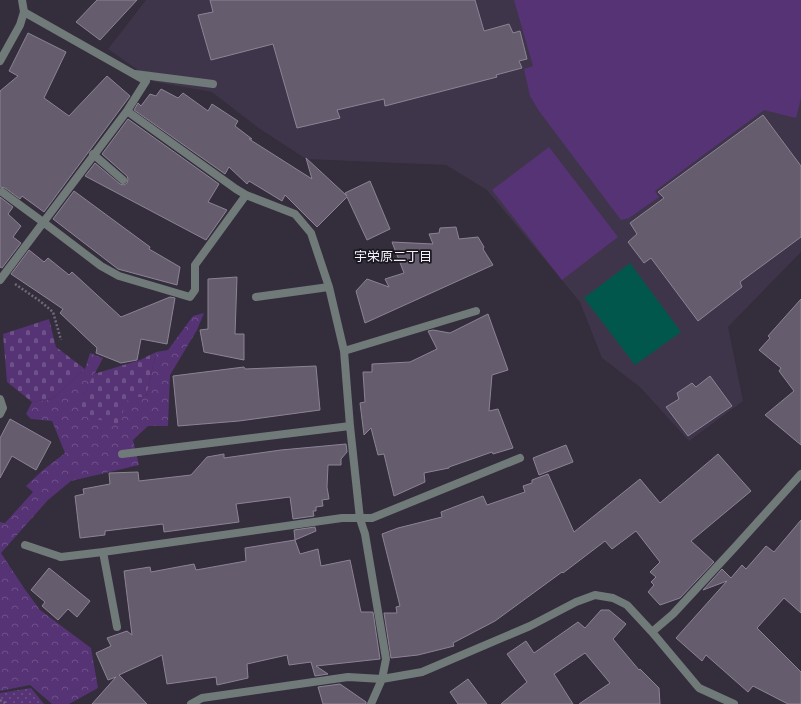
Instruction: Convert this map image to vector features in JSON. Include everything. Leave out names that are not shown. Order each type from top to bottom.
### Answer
[{"type":"street","points":[[0,61],[20,25],[24,12],[22,0]]},
{"type":"street","points":[[2,277],[127,110],[146,81],[24,12]]},
{"type":"street","points":[[135,74],[213,84]]},
{"type":"street","points":[[127,110],[236,189],[246,195],[295,214],[311,233],[329,287],[344,351],[360,519],[365,534],[371,565],[386,659],[382,679],[371,704]]},
{"type":"street","points":[[93,154],[123,180]]},
{"type":"street","points":[[2,192],[101,266],[119,276],[190,297],[194,290],[195,265],[246,195]]},
{"type":"street","points":[[256,297],[329,287]]},
{"type":"street","points":[[344,351],[476,310]]},
{"type":"street","points":[[0,399],[3,408],[0,414]]},
{"type":"street","points":[[122,454],[350,426]]},
{"type":"street","points":[[25,545],[61,557],[342,518],[372,518],[520,458]]},
{"type":"street","points":[[652,632],[673,614],[801,474]]},
{"type":"street","points":[[103,552],[117,627]]},
{"type":"street","points":[[191,704],[202,698],[348,677],[382,679],[422,672],[530,626],[576,602],[595,595],[613,598],[627,605],[699,688],[734,704]]},
{"type":"path","points":[[2,277],[40,300],[53,312],[61,340]]},
{"type":"path","points":[[0,700],[7,704]]},
{"type":"shaded area","points":[[146,0],[801,0],[801,252],[728,327],[743,401],[689,441],[640,387],[602,358],[580,302],[487,190],[446,165],[306,159],[260,129],[212,92],[155,82],[108,49]]},
{"type":"shaded area","points":[[630,263],[681,332],[635,365],[584,298]]},
{"type":"green space","points":[[514,0],[801,0],[801,98],[796,118],[764,110],[655,191],[659,197],[629,218],[621,220],[539,111],[530,96],[524,69],[533,66]]},
{"type":"green space","points":[[549,147],[618,237],[562,280],[492,190]]},
{"type":"green space","points":[[204,313],[197,330],[170,375],[168,426],[148,426],[133,440],[139,465],[71,481],[48,500],[1,553],[40,610],[91,648],[98,688],[69,704],[52,704],[30,685],[0,691],[0,522],[5,523],[33,492],[26,486],[43,470],[65,453],[52,421],[31,419],[26,414],[32,402],[52,399],[85,369],[90,353],[103,358],[83,396],[146,397],[156,352],[168,350],[193,316]]},
{"type":"green space","points":[[49,319],[56,347],[85,369],[52,399],[32,402],[7,382],[3,334]]},
{"type":"green space","points":[[156,352],[146,397],[129,397],[118,424],[78,415],[83,396],[94,374],[140,360]]},
{"type":"green space","points":[[31,688],[44,704],[0,704],[0,693]]},
{"type":"building","points":[[97,0],[137,0],[100,40],[76,22]]},
{"type":"building","points":[[210,0],[475,0],[484,31],[509,24],[513,33],[520,31],[527,59],[519,61],[522,68],[496,75],[497,77],[385,106],[384,99],[337,110],[340,118],[297,128],[273,44],[211,60],[198,15],[213,12]]},
{"type":"building","points":[[28,33],[66,52],[44,98],[69,116],[107,76],[130,96],[44,212],[22,196],[20,199],[5,188],[0,187],[0,91],[18,76],[9,71]]},
{"type":"building","points":[[161,89],[178,98],[183,93],[208,111],[212,104],[238,121],[235,126],[252,139],[249,139],[312,179],[306,158],[347,196],[345,193],[370,181],[390,229],[367,240],[347,197],[317,227],[285,195],[282,201],[249,181],[247,184],[229,167],[225,174],[134,110],[138,103],[141,106],[150,94],[156,96]]},
{"type":"building","points":[[763,115],[801,166],[801,237],[740,282],[742,287],[698,321],[651,258],[644,263],[628,242],[637,234],[630,223],[664,198],[658,192]]},
{"type":"building","points":[[128,119],[219,184],[208,202],[227,210],[206,240],[85,176],[95,163],[120,184],[124,185],[127,183],[127,176],[102,154]]},
{"type":"building","points":[[74,191],[150,247],[149,249],[180,267],[177,285],[118,269],[53,219]]},
{"type":"building","points":[[0,197],[13,207],[8,214],[21,226],[13,237],[21,243],[2,268],[0,267]]},
{"type":"building","points":[[456,227],[459,239],[478,237],[484,247],[483,249],[493,265],[365,323],[356,291],[367,279],[389,287],[385,279],[404,273],[392,242],[433,244],[429,234],[439,233],[440,228]]},
{"type":"building","points":[[29,250],[44,262],[48,258],[69,275],[72,272],[121,317],[170,297],[175,298],[167,344],[141,339],[137,360],[121,363],[96,353],[97,348],[60,313],[63,309],[11,274]]},
{"type":"building","points":[[237,277],[235,334],[244,334],[244,360],[204,352],[200,330],[208,329],[208,279]]},
{"type":"building","points":[[801,299],[801,445],[765,415],[794,391],[779,371],[781,368],[759,350],[770,338],[768,336]]},
{"type":"building","points":[[488,314],[508,370],[492,375],[489,411],[498,409],[513,448],[493,454],[492,452],[449,468],[424,473],[425,482],[394,496],[384,454],[378,455],[371,428],[364,435],[360,403],[365,402],[363,372],[372,372],[372,364],[410,362],[437,349],[428,331],[433,330],[450,333]]},
{"type":"building","points":[[316,366],[320,410],[239,421],[178,426],[173,376],[244,367],[245,369]]},
{"type":"building","points":[[710,376],[732,406],[688,436],[666,407],[679,399],[677,393],[692,383],[696,387]]},
{"type":"building","points":[[10,419],[51,442],[36,470],[12,456],[0,478],[0,438]]},
{"type":"building","points":[[346,444],[347,452],[341,459],[341,465],[328,465],[327,487],[329,499],[322,500],[323,506],[316,507],[316,511],[313,511],[314,516],[293,519],[290,497],[236,504],[239,522],[164,532],[163,524],[105,531],[105,535],[80,538],[75,496],[84,494],[83,489],[110,484],[109,473],[138,472],[139,481],[191,475],[207,457],[224,454],[224,458],[281,450]]},
{"type":"building","points":[[566,445],[573,462],[539,475],[533,458]]},
{"type":"building","points":[[718,454],[751,491],[691,541],[714,562],[680,598],[660,605],[648,592],[654,585],[651,582],[656,577],[650,572],[660,562],[636,531],[612,549],[605,541],[495,621],[453,643],[454,646],[418,655],[391,658],[384,613],[397,613],[396,607],[400,606],[382,534],[398,528],[442,517],[441,512],[483,496],[487,505],[525,492],[523,486],[532,483],[532,480],[548,474],[574,532],[640,479],[660,503]]},
{"type":"building","points":[[801,520],[801,613],[784,598],[757,628],[801,672],[801,704],[788,704],[753,686],[748,692],[706,655],[702,661],[676,638],[727,581],[703,590],[722,569],[731,578],[742,565],[746,569],[766,546],[774,552]]},
{"type":"building","points":[[315,527],[316,531],[295,540],[294,530]]},
{"type":"building","points":[[295,540],[300,554],[318,549],[321,566],[350,560],[361,612],[373,612],[380,659],[316,666],[328,674],[315,676],[311,662],[289,665],[287,655],[247,664],[248,678],[217,685],[216,677],[167,684],[162,655],[119,675],[147,704],[92,704],[116,677],[108,680],[96,653],[111,646],[107,638],[127,631],[132,635],[124,571],[150,567],[151,572],[194,564],[196,570],[246,561],[245,548]]},
{"type":"building","points":[[49,568],[90,601],[77,617],[68,609],[58,620],[42,606],[45,602],[31,590]]},
{"type":"building","points":[[601,610],[609,610],[626,624],[613,639],[639,670],[640,669],[659,688],[660,704],[579,704],[610,683],[585,653],[554,674],[573,704],[501,704],[527,682],[507,654],[526,641],[534,653],[578,622],[585,628]]},
{"type":"building","points":[[468,679],[487,704],[458,704],[450,692]]},
{"type":"building","points":[[340,684],[366,702],[366,704],[323,704],[318,687]]},
{"type":"district","name":"宇栄原二丁目","points":[[393,256]]}]
